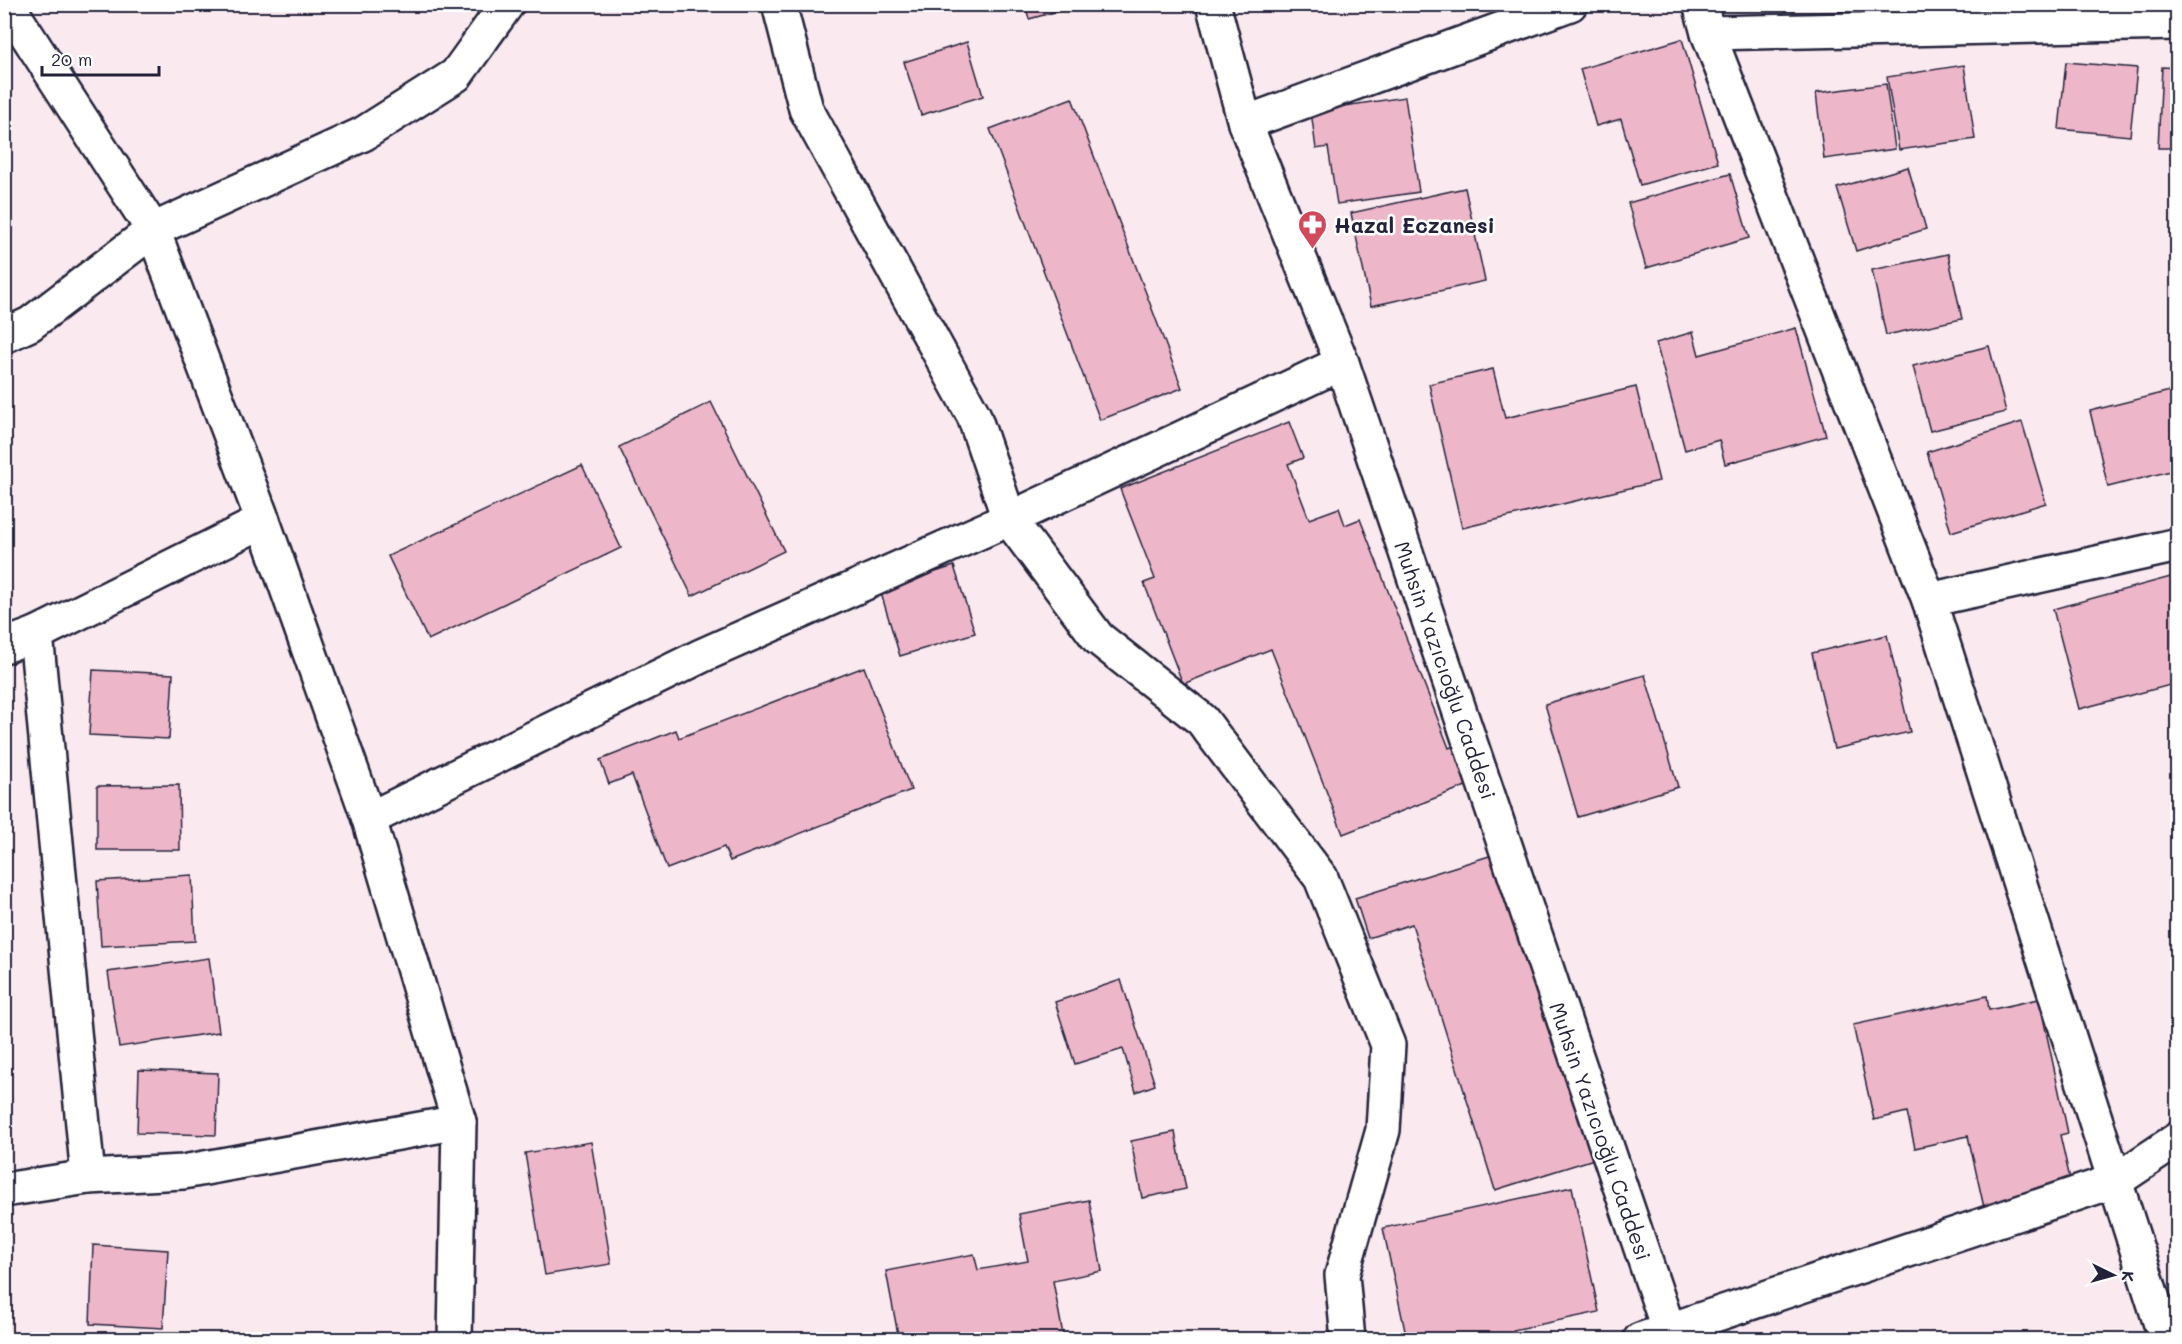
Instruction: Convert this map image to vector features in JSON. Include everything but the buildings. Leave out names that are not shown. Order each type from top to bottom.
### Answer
[{"type":"street","points":[[7,4],[153,230],[263,521],[369,819],[459,1122],[455,1340]]},
{"type":"street","points":[[4,336],[30,324],[153,230],[363,134],[456,75],[507,4]]},
{"type":"street","points":[[779,4],[806,109],[974,416],[1009,519],[1098,638],[1202,720],[1321,878],[1388,1045],[1383,1130],[1342,1275],[1348,1340]]},
{"type":"street","name":"Muhsin Yazıcıoğlu Caddesi","points":[[1213,4],[1245,123],[1342,363],[1660,1336]]},
{"type":"street","points":[[1245,123],[1570,4]]},
{"type":"street","points":[[2166,1340],[1929,600],[1704,19],[2178,22]]},
{"type":"street","points":[[369,819],[701,657],[1009,519],[1342,363]]},
{"type":"street","points":[[4,646],[36,634],[263,521]]},
{"type":"street","points":[[1929,600],[2178,544]]},
{"type":"street","points":[[36,634],[88,1177]]},
{"type":"street","points":[[4,1190],[88,1177],[183,1172],[459,1122]]},
{"type":"street","points":[[1660,1336],[2116,1180],[2178,1139]]},
{"type":"place","name":"Hazal Eczanesi","points":[[1313,250]]}]
